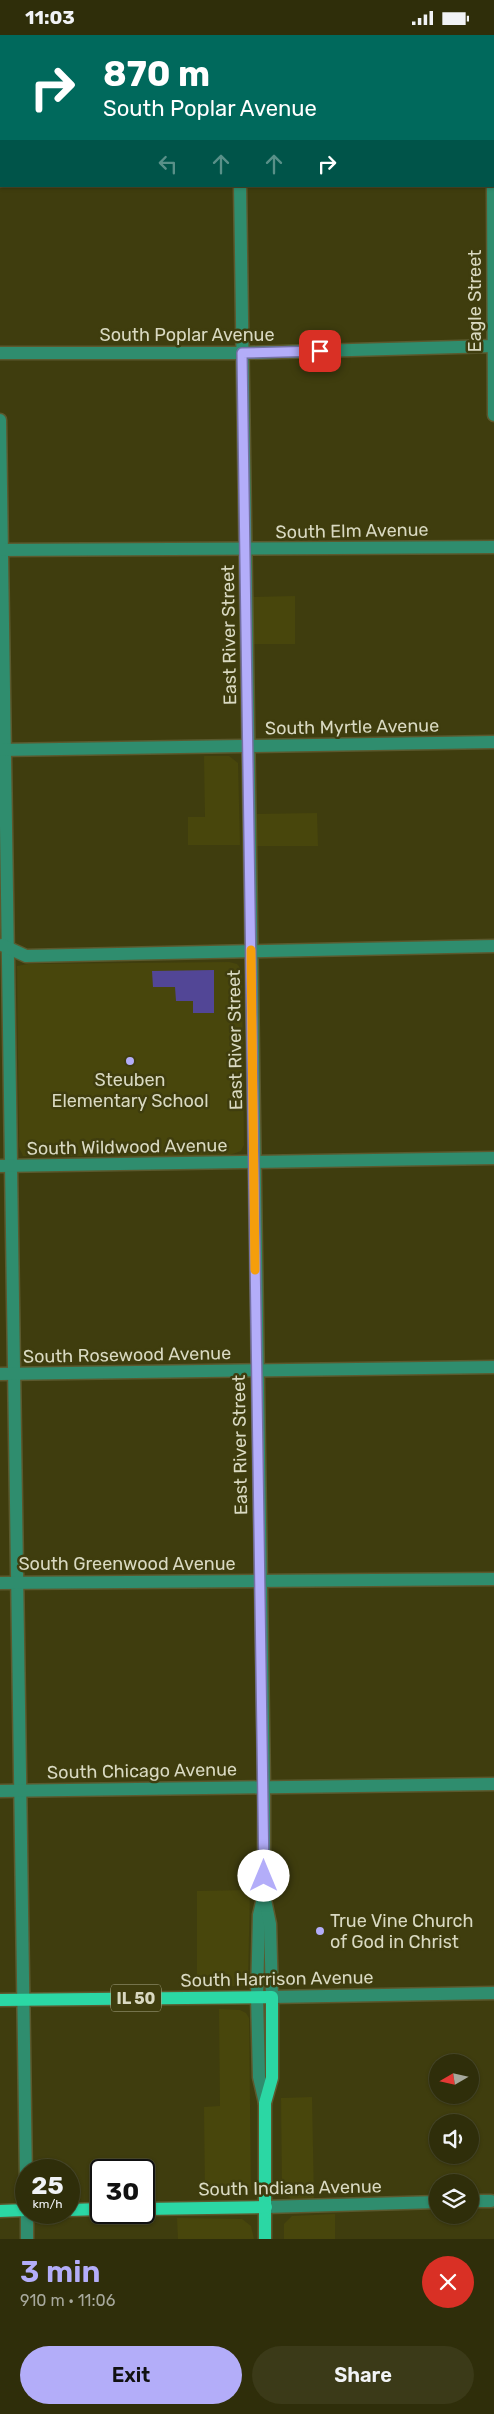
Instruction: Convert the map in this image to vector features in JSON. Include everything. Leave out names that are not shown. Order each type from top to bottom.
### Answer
[{"type":"main road","name":"South Harrison Avenue","points":[[0,2000],[272,1997]]},
{"type":"main road","name":"East River Street","points":[[267,2239],[265,2103],[272,2078],[272,1997]]},
{"type":"main road","name":"South Indiana Avenue","points":[[155,2209],[266,2207]]},
{"type":"main road","points":[[0,2211],[15,2211]]},
{"type":"street","name":"East River Street","points":[[240,187],[264,1787],[264,1894],[270,1924],[272,1997]]},
{"type":"street","name":"Eagle Street","points":[[493,187],[494,415]]},
{"type":"street","name":"South Poplar Avenue","points":[[0,353],[242,353],[493,346]]},
{"type":"street","points":[[0,420],[6,1166],[14,1374],[26,2159]]},
{"type":"street","name":"South Elm Avenue","points":[[1,550],[494,547]]},
{"type":"street","name":"South Myrtle Avenue","points":[[2,750],[494,742]]},
{"type":"street","points":[[4,945],[19,955],[26,956],[494,946]]},
{"type":"street","name":"South Wildwood Avenue","points":[[6,1166],[494,1158]]},
{"type":"street","name":"South Rosewood Avenue","points":[[0,1374],[494,1367]]},
{"type":"street","name":"South Greenwood Avenue","points":[[0,1583],[494,1579]]},
{"type":"street","name":"South Chicago Avenue","points":[[0,1791],[494,1784]]},
{"type":"street","name":"East River Street","points":[[264,1894],[259,1915],[257,1997],[259,2077],[265,2103]]},
{"type":"street","name":"South Harrison Avenue","points":[[272,1997],[494,1993]]},
{"type":"street","points":[[479,2201],[491,2201]]},
{"type":"street","name":"South Indiana Avenue","points":[[266,2207],[429,2202]]},
{"type":"street","points":[[26,2224],[27,2239]]},
{"type":"shaded area","points":[[295,596],[295,644],[254,644],[253,597]]},
{"type":"shaded area","points":[[204,756],[229,756],[238,763],[240,845],[188,845],[188,817],[205,817]]},
{"type":"shaded area","points":[[317,813],[318,846],[257,846],[256,814]]},
{"type":"shaded area","name":"Steuben Elementary School","points":[[229,962],[237,964],[241,969],[242,977],[244,1145],[241,1151],[227,1156],[23,1156],[19,1147],[17,966],[28,964]]},
{"type":"shaded area","points":[[214,970],[214,1013],[193,1013],[193,1001],[176,1001],[175,987],[153,987],[152,971]]},
{"type":"shaded area","points":[[250,1890],[248,1981],[243,1986],[197,1987],[197,1891]]},
{"type":"shaded area","points":[[219,2009],[240,2010],[246,2013],[249,2018],[251,2190],[246,2195],[205,2195],[204,2107],[220,2106]]},
{"type":"shaded area","points":[[312,2097],[314,2200],[291,2199],[284,2193],[282,2186],[281,2098]]},
{"type":"shaded area","points":[[335,2214],[335,2239],[284,2239],[284,2224],[292,2216]]},
{"type":"shaded area","points":[[177,2218],[242,2219],[251,2226],[254,2239],[178,2239]]},
{"type":"slow traffic","points":[[251,950],[255,1270]]},
{"type":"place","name":"Steuben Elementary School","points":[[130,1061]]},
{"type":"place","name":"True Vine Church of God in Christ","points":[[320,1931]]},
{"type":"route","points":[[264,1876],[242,353],[320,351]]}]
